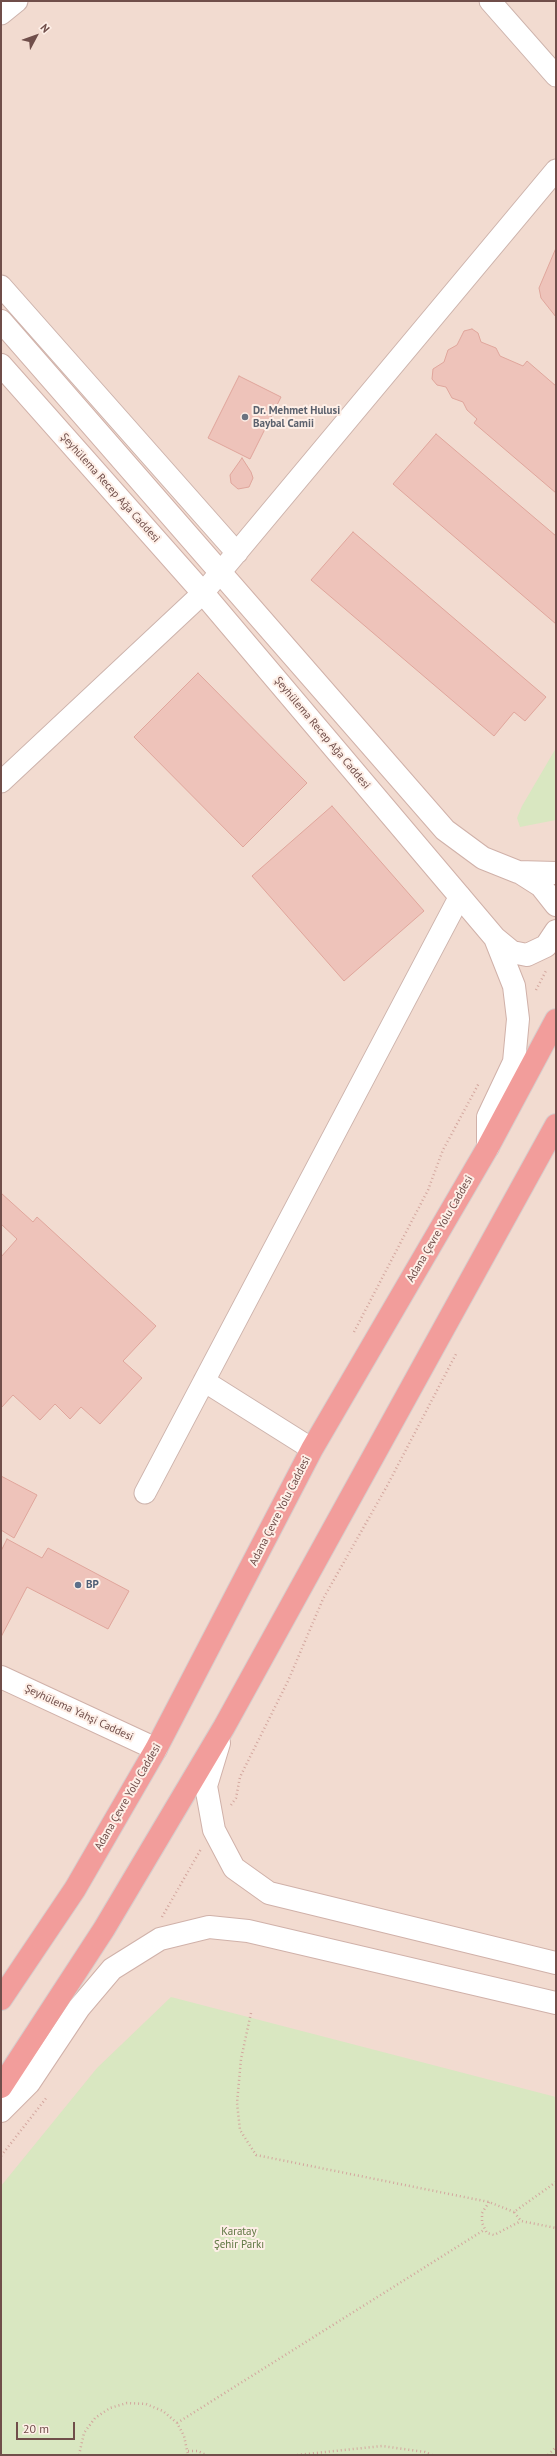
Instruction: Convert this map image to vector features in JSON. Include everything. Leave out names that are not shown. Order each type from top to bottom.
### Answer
[{"type":"highway","name":"Adana Çevre Yolu Caddesi","points":[[1,2000],[74,1890],[156,1749],[312,1449],[488,1147],[556,1020]]},
{"type":"highway","points":[[1,2087],[104,1929],[224,1727],[556,1125]]},
{"type":"street","points":[[1,14],[16,1]]},
{"type":"street","points":[[490,1],[556,76]]},
{"type":"street","points":[[1,782],[203,593],[221,574],[556,170]]},
{"type":"street","points":[[1,286],[237,553]]},
{"type":"street","points":[[1,321],[444,830],[483,858],[518,872],[541,886],[556,905]]},
{"type":"street","name":"Şeyhülema Recep Ağa Caddesi","points":[[1,365],[203,593],[495,938],[514,986],[518,1019],[514,1062],[488,1117],[488,1147]]},
{"type":"street","points":[[518,872],[556,873]]},
{"type":"street","points":[[145,1493],[460,896]]},
{"type":"street","points":[[495,938],[512,952],[527,955],[546,946],[556,931]]},
{"type":"street","points":[[204,1381],[312,1449]]},
{"type":"street","name":"Şeyhülema Yahşi Caddesi","points":[[1,1677],[156,1749]]},
{"type":"street","points":[[224,1727],[206,1786],[214,1830],[234,1868],[269,1893],[556,1963]]},
{"type":"street","points":[[1,2111],[29,2082],[78,2008],[112,1969],[160,1939],[209,1927],[248,1931],[556,2003]]},
{"type":"path","points":[[159,1922],[214,1830],[236,1798],[240,1777],[288,1681],[323,1599],[387,1486],[457,1351]]},
{"type":"path","points":[[251,2013],[241,2059],[237,2103],[240,2130],[256,2155],[489,2202],[514,2212],[522,2222]]},
{"type":"path","points":[[1,2156],[49,2094]]},
{"type":"path","points":[[514,2212],[556,2182]]},
{"type":"path","points":[[484,2230],[482,2213],[489,2202]]},
{"type":"path","points":[[484,2230],[494,2235],[522,2222],[556,2228]]},
{"type":"path","points":[[177,2423],[484,2230]]},
{"type":"path","points":[[79,2455],[84,2434],[95,2418],[110,2408],[127,2403],[146,2404],[163,2411],[177,2423],[184,2436],[188,2455]]},
{"type":"path","points":[[297,2455],[382,2446],[425,2452],[432,2455]]},
{"type":"path","points":[[548,2455],[556,2447]]},
{"type":"path","points":[[188,2451],[198,2451],[206,2455]]},
{"type":"shaded area","points":[[1,1],[556,1],[556,2455],[1,2455]]},
{"type":"green space","points":[[556,748],[556,820],[520,827],[517,818],[522,806]]},
{"type":"green space","name":"Karatay Şehir Parkı","points":[[171,1997],[556,2097],[556,2455],[1,2455],[1,2186],[97,2068]]},
{"type":"building","points":[[556,248],[556,317],[541,298],[539,288]]},
{"type":"building","points":[[472,329],[478,333],[481,342],[496,348],[500,356],[523,366],[527,361],[556,386],[556,493],[474,423],[477,419],[467,410],[463,402],[452,398],[446,387],[437,385],[432,379],[433,369],[444,362],[448,350],[457,345],[464,331]]},
{"type":"building","name":"Dr. Mehmet Hulusi Baybal Camii","points":[[239,376],[281,397],[250,459],[208,438]]},
{"type":"building","points":[[436,434],[556,536],[556,624],[393,484]]},
{"type":"building","points":[[242,458],[253,478],[249,487],[238,489],[231,483],[230,475]]},
{"type":"building","points":[[353,532],[546,697],[525,721],[514,712],[494,736],[311,580]]},
{"type":"building","points":[[198,673],[307,783],[243,847],[134,737]]},
{"type":"building","points":[[332,806],[424,911],[344,981],[252,876]]},
{"type":"building","points":[[1,1193],[33,1222],[37,1217],[156,1326],[123,1361],[142,1378],[100,1424],[81,1407],[70,1419],[55,1404],[40,1420],[13,1395],[1,1408],[1,1257],[17,1239],[1,1224]]},
{"type":"building","points":[[1,1476],[37,1495],[14,1538],[1,1530]]},
{"type":"building","points":[[7,1539],[42,1558],[48,1548],[129,1591],[108,1629],[27,1587],[1,1637],[1,1551]]},
{"type":"place","name":"Dr. Mehmet Hulusi Baybal Camii","points":[[245,417]]},
{"type":"place","name":"BP","points":[[78,1585]]}]
